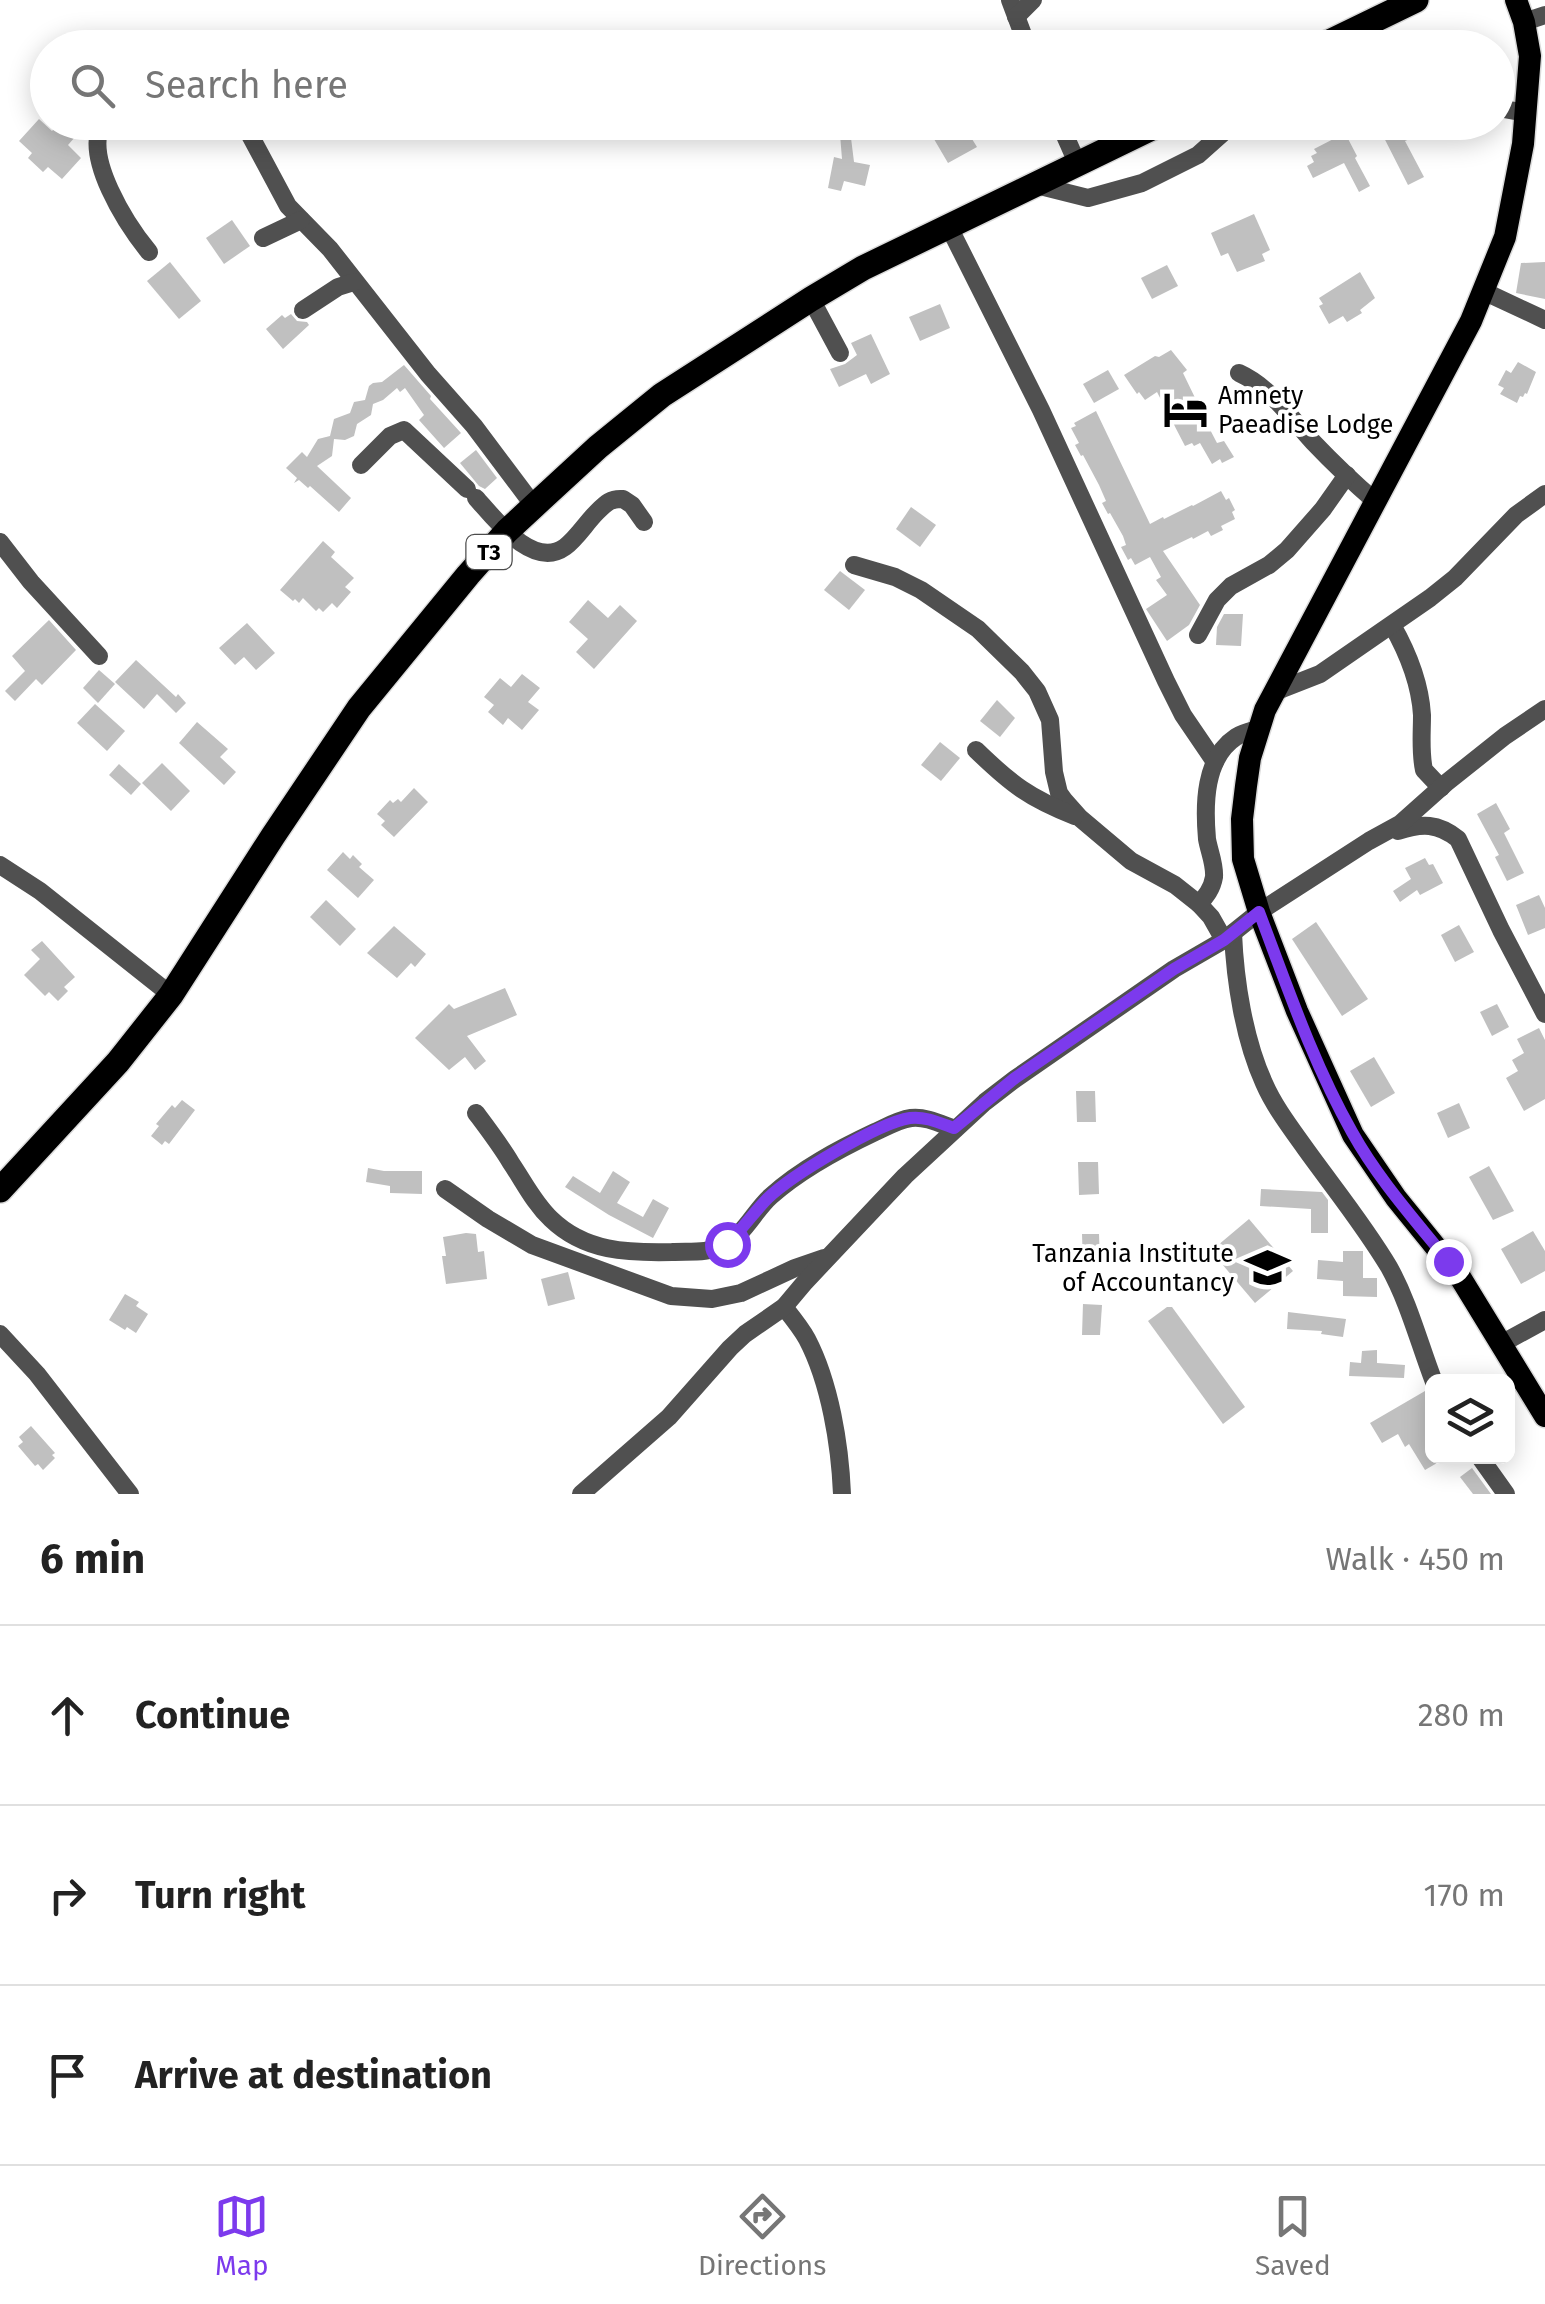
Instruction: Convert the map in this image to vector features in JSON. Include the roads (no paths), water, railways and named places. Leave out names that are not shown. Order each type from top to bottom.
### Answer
[{"type":"highway","points":[[1355,30],[1416,0]]},
{"type":"highway","name":"T3","points":[[0,1190],[118,1062],[171,995],[358,708],[506,531],[662,395],[811,298],[863,268],[1128,140]]},
{"type":"main road","points":[[1528,12],[1526,113],[1505,237],[1462,337],[1274,692],[1250,758],[1242,820],[1244,859],[1259,912],[1313,1050],[1353,1135],[1389,1188],[1460,1277],[1545,1416]]},
{"type":"street","points":[[1013,8],[1033,0]]},
{"type":"street","points":[[1515,111],[1526,113]]},
{"type":"street","points":[[98,140],[106,180],[149,252]]},
{"type":"street","points":[[252,140],[288,206],[330,249],[534,506]]},
{"type":"street","points":[[1067,140],[1078,165]]},
{"type":"street","points":[[1036,186],[1088,198],[1142,183],[1198,155],[1215,140]]},
{"type":"street","points":[[263,238],[301,220]]},
{"type":"street","points":[[949,227],[1041,410],[1166,682],[1215,762]]},
{"type":"street","points":[[303,310],[338,286],[354,282]]},
{"type":"street","points":[[1483,291],[1545,320]]},
{"type":"street","points":[[811,298],[840,352]]},
{"type":"street","points":[[1239,373],[1270,395],[1376,502]]},
{"type":"street","points":[[361,465],[390,436],[404,430],[506,531],[538,552],[548,554],[569,544],[609,500],[624,499],[644,522]]},
{"type":"street","points":[[1198,635],[1217,600],[1231,586],[1287,550],[1324,509],[1347,474]]},
{"type":"street","points":[[1274,692],[1320,674],[1392,625],[1455,578],[1516,514],[1545,494]]},
{"type":"street","points":[[0,542],[99,656]]},
{"type":"street","points":[[854,565],[920,590],[978,629],[1022,672],[1037,691],[1050,720],[1059,794],[1080,818],[1131,861],[1199,904],[1228,936],[1255,1060],[1265,1086],[1387,1264],[1431,1374]]},
{"type":"street","points":[[1392,625],[1404,646],[1420,698],[1424,770],[1441,788]]},
{"type":"street","points":[[580,1494],[596,1487],[669,1417],[730,1348],[784,1307],[954,1128],[1015,1078],[1259,912],[1400,824],[1505,736],[1545,709]]},
{"type":"street","points":[[1199,904],[1214,881],[1207,841],[1206,793],[1215,762],[1236,737],[1258,729]]},
{"type":"street","points":[[976,750],[1032,798],[1080,818]]},
{"type":"street","points":[[1369,840],[1432,824],[1458,839],[1545,1014]]},
{"type":"street","points":[[0,865],[40,891],[171,995]]},
{"type":"street","points":[[476,1113],[535,1200],[570,1234],[607,1249],[648,1254],[695,1253],[727,1244],[787,1182],[858,1140],[900,1121],[927,1119],[954,1128]]},
{"type":"street","points":[[445,1189],[532,1245],[671,1296],[712,1299],[741,1292],[829,1257]]},
{"type":"street","points":[[784,1307],[805,1334],[822,1379],[836,1436],[842,1494]]},
{"type":"street","points":[[1501,1344],[1545,1320]]},
{"type":"street","points":[[0,1334],[37,1374],[130,1494]]},
{"type":"street","points":[[1484,1464],[1506,1494]]},
{"type":"place","name":"Amnety Paeadise Lodge","points":[[1185,410]]},
{"type":"place","name":"Tanzania Institute of Accountancy","points":[[1267,1268]]}]
